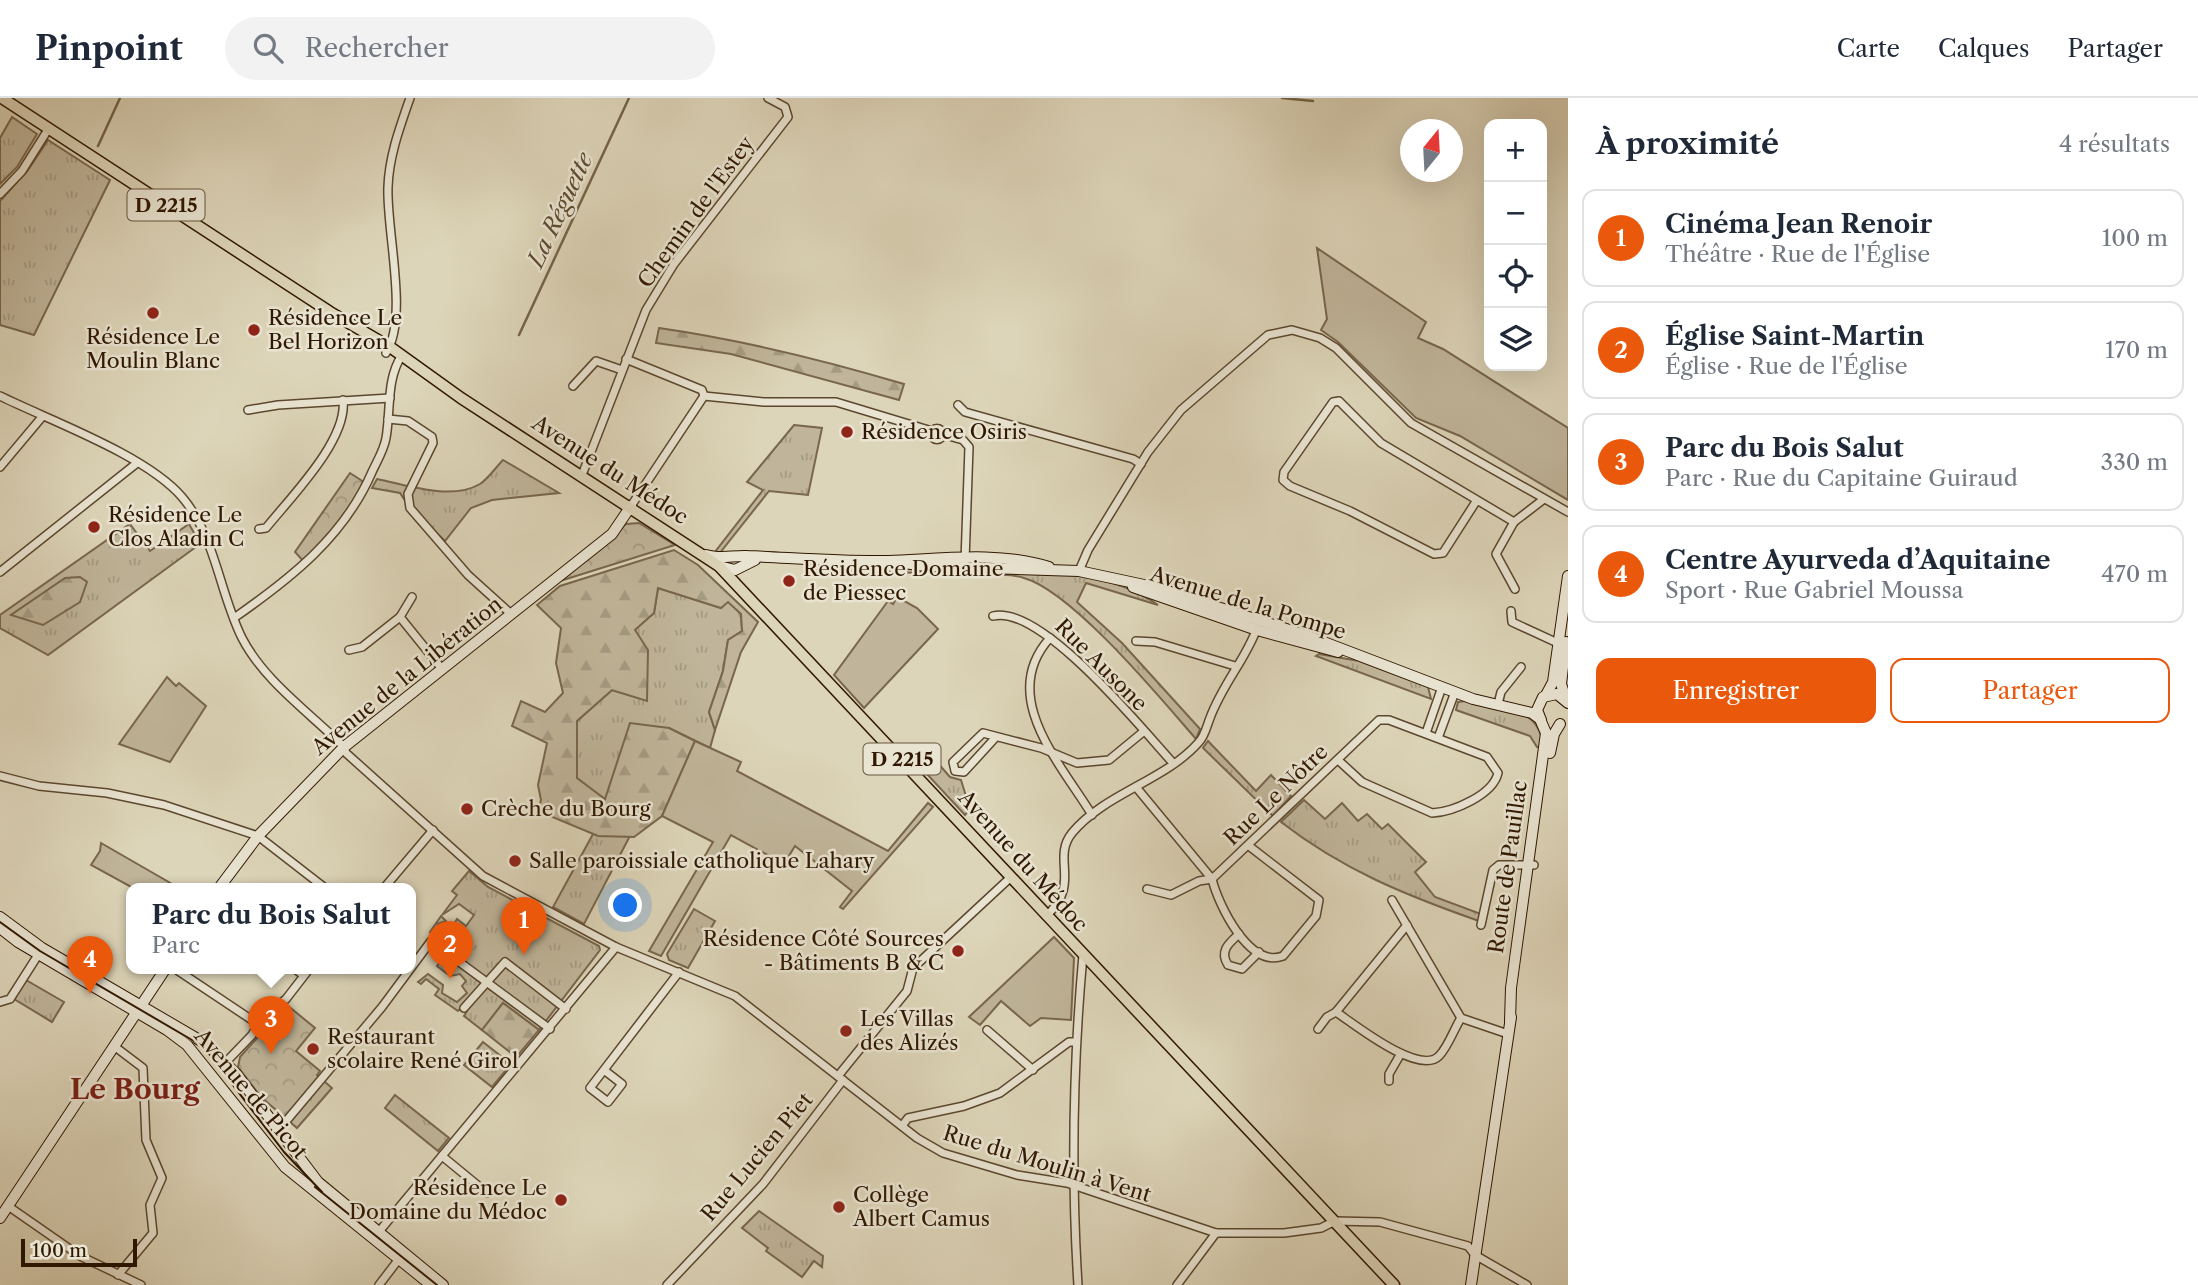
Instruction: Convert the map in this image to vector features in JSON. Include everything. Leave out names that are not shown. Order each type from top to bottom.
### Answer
[{"type":"main road","name":"Avenue du Médoc","points":[[2,98],[631,506],[719,566],[1394,1285]]},
{"type":"street","points":[[388,350],[395,315],[388,183],[393,148],[410,98]]},
{"type":"street","name":"Chemin de l'Estey","points":[[626,359],[646,310],[674,264],[788,117],[785,107],[768,98]]},
{"type":"street","points":[[0,194],[22,171],[48,128]]},
{"type":"street","points":[[1079,571],[1088,550],[1141,464],[1181,410],[1268,335],[1292,330],[1320,338],[1336,348],[1411,423],[1568,512]]},
{"type":"street","points":[[234,618],[287,581],[342,526],[381,453],[393,373],[400,358]]},
{"type":"street","points":[[582,475],[626,359],[702,390],[704,396]]},
{"type":"street","points":[[573,386],[596,361],[622,370]]},
{"type":"street","name":"Rue du Moulin à Vent","points":[[0,396],[138,463],[172,487],[191,509],[209,543],[234,618],[253,657],[268,675],[344,747],[346,753],[484,876],[616,947],[735,996],[929,1146],[954,1157],[1074,1186],[1216,1233],[1293,1233],[1321,1228],[1335,1220],[1380,1222],[1420,1231],[1468,1246],[1475,1255],[1527,1285]]},
{"type":"street","points":[[704,396],[764,402],[836,402],[932,431],[938,428],[942,434],[963,440],[969,447],[965,563]]},
{"type":"street","points":[[631,506],[704,396]]},
{"type":"street","points":[[248,411],[344,400],[390,398]]},
{"type":"street","points":[[259,529],[266,528],[322,459],[345,411],[344,400]]},
{"type":"street","points":[[1477,499],[1443,553],[1434,554],[1350,511],[1290,486],[1283,480],[1284,472],[1333,402],[1339,401],[1381,443],[1477,499],[1514,522]]},
{"type":"street","points":[[958,405],[965,412],[1133,458],[1141,464]]},
{"type":"street","points":[[0,467],[42,417]]},
{"type":"street","points":[[388,419],[408,421],[432,437],[433,443],[408,494],[410,508],[468,575],[511,614]]},
{"type":"street","points":[[0,572],[138,463]]},
{"type":"street","points":[[1515,589],[1496,554],[1514,522],[1544,499]]},
{"type":"street","name":"Avenue de la Libération","points":[[223,883],[258,836],[344,747],[612,534],[631,506]]},
{"type":"street","name":"Avenue de la Pompe","points":[[705,555],[723,558],[965,563],[1031,561],[1060,570],[1079,571],[1120,581],[1154,596],[1366,659],[1455,692],[1514,706],[1549,725],[1565,720]]},
{"type":"street","name":"Avenue de la Pompe","points":[[735,570],[747,562],[763,558]]},
{"type":"street","points":[[719,566],[735,570],[738,585]]},
{"type":"street","points":[[1567,701],[1561,684],[1568,576]]},
{"type":"street","points":[[349,650],[362,647],[400,617],[412,597]]},
{"type":"street","points":[[1511,611],[1512,622],[1562,645]]},
{"type":"street","name":"Rue Ausone","points":[[993,616],[1004,614],[1033,623],[1098,680],[1173,763]]},
{"type":"street","points":[[400,617],[442,669]]},
{"type":"street","points":[[1046,916],[1063,896],[1067,841],[1073,832],[1092,815],[1173,763],[1201,740],[1219,693],[1258,625]]},
{"type":"street","points":[[1543,698],[1552,689],[1568,628]]},
{"type":"street","points":[[1050,638],[1035,660],[1030,705],[1040,733],[1092,815]]},
{"type":"street","points":[[1136,641],[1155,642],[1235,666]]},
{"type":"street","points":[[1497,704],[1501,692],[1521,667]]},
{"type":"street","points":[[1338,760],[1362,782],[1437,813],[1487,790],[1498,773],[1490,758],[1426,733],[1442,687]]},
{"type":"street","points":[[1438,738],[1455,692]]},
{"type":"street","points":[[1543,698],[1557,694],[1567,701]]},
{"type":"street","name":"Avenue de la Pompe","points":[[1514,706],[1543,698]]},
{"type":"street","name":"Route de Pauillac","points":[[1531,865],[1545,744],[1545,730],[1537,710],[1543,698]]},
{"type":"street","name":"Rue Le Nôtre","points":[[1212,879],[1379,720],[1389,720],[1426,733]]},
{"type":"street","name":"Route de Pauillac","points":[[1471,1285],[1510,1022],[1511,988],[1531,865],[1553,738],[1565,720]]},
{"type":"street","points":[[996,737],[964,772],[955,771],[953,762],[980,733],[996,737],[1054,754],[1072,763],[1100,763],[1117,756],[1143,732]]},
{"type":"street","points":[[0,776],[39,786],[107,793],[164,804],[258,836],[319,883]]},
{"type":"street","points":[[1136,787],[1212,879],[1222,909],[1239,934],[1259,952],[1271,958],[1283,956],[1316,916],[1320,906],[1316,895],[1280,872],[1249,846]]},
{"type":"street","points":[[388,883],[433,830]]},
{"type":"street","points":[[1480,925],[1493,870],[1499,865],[1531,865]]},
{"type":"street","name":"Rue Lucien Piet","points":[[667,1285],[763,1184],[907,991],[913,968],[1011,877]]},
{"type":"street","points":[[1147,889],[1171,895],[1199,881],[1212,879]]},
{"type":"street","points":[[1392,900],[1461,1018],[1508,1034]]},
{"type":"street","points":[[0,917],[34,943],[139,1009]]},
{"type":"street","points":[[1318,1029],[1327,1017],[1336,1012],[1407,925]]},
{"type":"street","points":[[0,928],[38,955],[139,1009]]},
{"type":"street","points":[[1239,934],[1226,947],[1224,956],[1228,965],[1242,969],[1259,952]]},
{"type":"street","points":[[416,961],[431,941],[550,1029]]},
{"type":"street","points":[[377,1234],[616,947]]},
{"type":"street","points":[[0,1002],[10,999],[38,955]]},
{"type":"street","points":[[1078,1285],[1074,1186],[1075,1042],[1083,955]]},
{"type":"street","points":[[464,1008],[505,962],[566,1009]]},
{"type":"street","points":[[604,1070],[622,1084],[608,1102],[590,1088],[679,972]]},
{"type":"street","points":[[0,1218],[162,974]]},
{"type":"street","points":[[183,974],[258,1024]]},
{"type":"street","points":[[287,1120],[406,974]]},
{"type":"street","points":[[226,1062],[252,1035],[258,1024],[286,999],[303,975]]},
{"type":"street","name":"Avenue de Picot","points":[[139,1009],[201,1040],[226,1062],[311,1175],[377,1234]]},
{"type":"street","name":"Avenue de Picot","points":[[139,1009],[192,1049],[285,1167],[443,1285]]},
{"type":"street","points":[[1336,1012],[1400,1055],[1435,1059],[1461,1018]]},
{"type":"street","points":[[987,1030],[1033,1070]]},
{"type":"street","points":[[902,1126],[908,1118],[964,1106],[1000,1093],[1069,1042],[1075,1042]]},
{"type":"street","points":[[114,1046],[144,1070],[146,1140],[162,1178],[150,1205],[153,1233],[118,1275]]},
{"type":"street","points":[[1389,1080],[1389,1074],[1400,1055]]},
{"type":"street","points":[[443,1156],[487,1193]]},
{"type":"street","points":[[8,1206],[80,1256],[118,1275],[127,1283],[141,1285]]},
{"type":"street","points":[[1177,1285],[1216,1233]]},
{"type":"street","points":[[379,1285],[402,1254]]},
{"type":"street","name":"Avenue de Picot","points":[[402,1254],[430,1285]]},
{"type":"green space","points":[[12,117],[37,134],[17,167],[0,184],[0,138]]},
{"type":"green space","points":[[48,140],[110,180],[34,335],[0,325],[0,201],[28,170]]},
{"type":"green space","points":[[1317,248],[1426,322],[1418,338],[1443,349],[1568,428],[1568,500],[1460,436],[1416,418],[1338,342],[1321,330],[1327,319]]},
{"type":"green space","points":[[659,328],[783,351],[904,384],[899,400],[731,354],[656,343]]},
{"type":"green space","points":[[794,425],[822,428],[808,495],[769,491],[719,554],[715,552],[763,490],[747,482]]},
{"type":"green space","points":[[503,460],[559,493],[492,500],[471,508],[445,541],[410,508],[400,493],[372,488],[377,479],[429,490],[468,489],[483,482]]},
{"type":"green space","points":[[350,473],[367,484],[342,526],[305,563],[295,552]]},
{"type":"green space","points":[[639,523],[675,545],[560,581],[626,524]]},
{"type":"green space","points":[[130,524],[150,551],[189,524],[200,544],[48,655],[0,628],[0,615]]},
{"type":"green space","points":[[674,550],[698,565],[758,622],[741,652],[715,730],[709,712],[723,671],[728,640],[742,631],[741,614],[728,602],[721,608],[658,588],[654,613],[635,630],[648,650],[647,701],[612,690],[577,721],[577,778],[605,799],[630,723],[669,728],[695,741],[662,816],[634,837],[598,836],[538,811],[541,800],[538,785],[547,743],[512,726],[521,701],[545,712],[563,693],[556,663],[561,628],[537,605],[560,586]]},
{"type":"green space","points":[[812,564],[922,569],[921,573],[812,570]]},
{"type":"green space","points":[[960,571],[1036,572],[1088,577],[1136,592],[1158,605],[1086,583],[1077,602],[1122,643],[1200,729],[1196,739],[1139,674],[1067,603],[1044,587],[1024,578],[959,575]]},
{"type":"green space","points":[[80,577],[87,582],[80,602],[43,625],[11,615],[65,578]]},
{"type":"green space","points":[[658,588],[721,608],[728,601],[741,614],[742,631],[728,640],[723,671],[709,712],[715,730],[710,748],[669,728],[645,807],[584,924],[553,907],[593,834],[604,800],[577,778],[577,721],[612,690],[646,700],[635,629],[654,613]]},
{"type":"green space","points":[[897,597],[917,608],[938,629],[864,708],[834,675],[888,601],[893,604]]},
{"type":"green space","points":[[1319,654],[1359,661],[1428,687],[1431,699],[1316,656]]},
{"type":"green space","points":[[167,677],[176,686],[179,683],[206,706],[170,762],[119,744]]},
{"type":"green space","points":[[1465,701],[1526,716],[1540,733],[1543,748],[1537,747],[1530,736],[1456,710],[1458,702]]},
{"type":"green space","points":[[695,741],[741,762],[737,771],[888,851],[928,803],[933,807],[843,909],[840,907],[852,891],[795,846],[784,864],[731,835],[661,956],[649,951],[713,842],[662,816]]},
{"type":"green space","points":[[1208,741],[1256,791],[1271,775],[1291,796],[1273,816],[1203,748]]},
{"type":"green space","points":[[923,746],[950,777],[961,780],[970,809],[965,815],[913,759]]},
{"type":"green space","points":[[1304,800],[1325,819],[1342,803],[1358,821],[1367,814],[1382,829],[1388,824],[1426,862],[1415,872],[1435,897],[1481,914],[1479,921],[1376,880],[1304,839],[1281,822]]},
{"type":"green space","points":[[101,843],[170,883],[126,884],[91,865],[100,851]]},
{"type":"green space","points":[[469,871],[488,887],[599,946],[600,950],[539,1030],[503,1003],[482,1030],[464,1016],[467,1011],[462,1007],[458,1011],[435,995],[439,989],[426,979],[421,984],[418,982],[428,974],[443,985],[442,993],[457,1002],[467,993],[462,986],[466,981],[460,974],[450,976],[437,966],[448,951],[436,942],[438,939],[430,932],[441,916],[446,921],[440,923],[442,926],[438,924],[435,934],[438,932],[454,946],[464,932],[454,924],[457,919],[466,926],[474,915],[459,904],[442,915],[457,895],[452,891]]},
{"type":"green space","points":[[694,909],[715,921],[688,968],[669,960],[667,954]]},
{"type":"green space","points":[[1054,937],[1074,958],[1071,1020],[1041,1018],[1030,1026],[1001,1001],[980,1025],[969,1017]]},
{"type":"green space","points":[[26,980],[64,1002],[52,1022],[14,999]]},
{"type":"green space","points":[[503,1003],[539,1030],[519,1054],[511,1053],[482,1030]]},
{"type":"green space","points":[[287,1005],[315,1028],[296,1051],[320,1071],[317,1075],[332,1088],[297,1128],[261,1097],[238,1067],[240,1057]]},
{"type":"green space","points":[[483,1042],[506,1060],[507,1069],[492,1087],[464,1065]]},
{"type":"green space","points":[[395,1095],[449,1138],[438,1151],[385,1108]]},
{"type":"green space","points":[[759,1211],[823,1256],[822,1267],[814,1261],[802,1277],[766,1251],[768,1248],[742,1228]]},
{"type":"waterway","points":[[98,146],[120,98]]},
{"type":"waterway","name":"La Réguette","points":[[519,335],[629,98]]},
{"type":"waterway","name":"La Réguette","points":[[1282,98],[1313,101]]},
{"type":"tram line","points":[[0,922],[40,951],[204,1047],[284,1152],[322,1192]]},
{"type":"tram line","points":[[315,1187],[437,1285]]},
{"type":"place","name":"Résidence Le Moulin Blanc","points":[[153,313]]},
{"type":"place","name":"Résidence Le Bel Horizon","points":[[254,330]]},
{"type":"place","name":"Résidence Osiris","points":[[847,432]]},
{"type":"place","name":"Résidence Le Clos Aladin C","points":[[94,527]]},
{"type":"place","name":"Résidence Domaine de Piessec","points":[[789,581]]},
{"type":"place","name":"Crèche du Bourg","points":[[467,809]]},
{"type":"place","name":"Salle paroissiale catholique Lahary","points":[[515,861]]},
{"type":"place","name":"Résidence Côté Sources - Bâtiments B & C","points":[[958,951]]},
{"type":"place","name":"Cinéma Jean Renoir","points":[[524,955]]},
{"type":"place","name":"Église Saint-Martin","points":[[450,979]]},
{"type":"place","name":"Centre Ayurveda d’Aquitaine","points":[[90,994]]},
{"type":"place","name":"Les Villas des Alizés","points":[[846,1031]]},
{"type":"place","name":"Restaurant scolaire René Girol","points":[[313,1049]]},
{"type":"place","name":"Parc du Bois Salut","points":[[271,1054]]},
{"type":"place","name":"Résidence Le Domaine du Médoc","points":[[561,1200]]},
{"type":"place","name":"Collège Albert Camus","points":[[839,1207]]},
{"type":"district","name":"Le Bourg","points":[[135,1089]]}]
